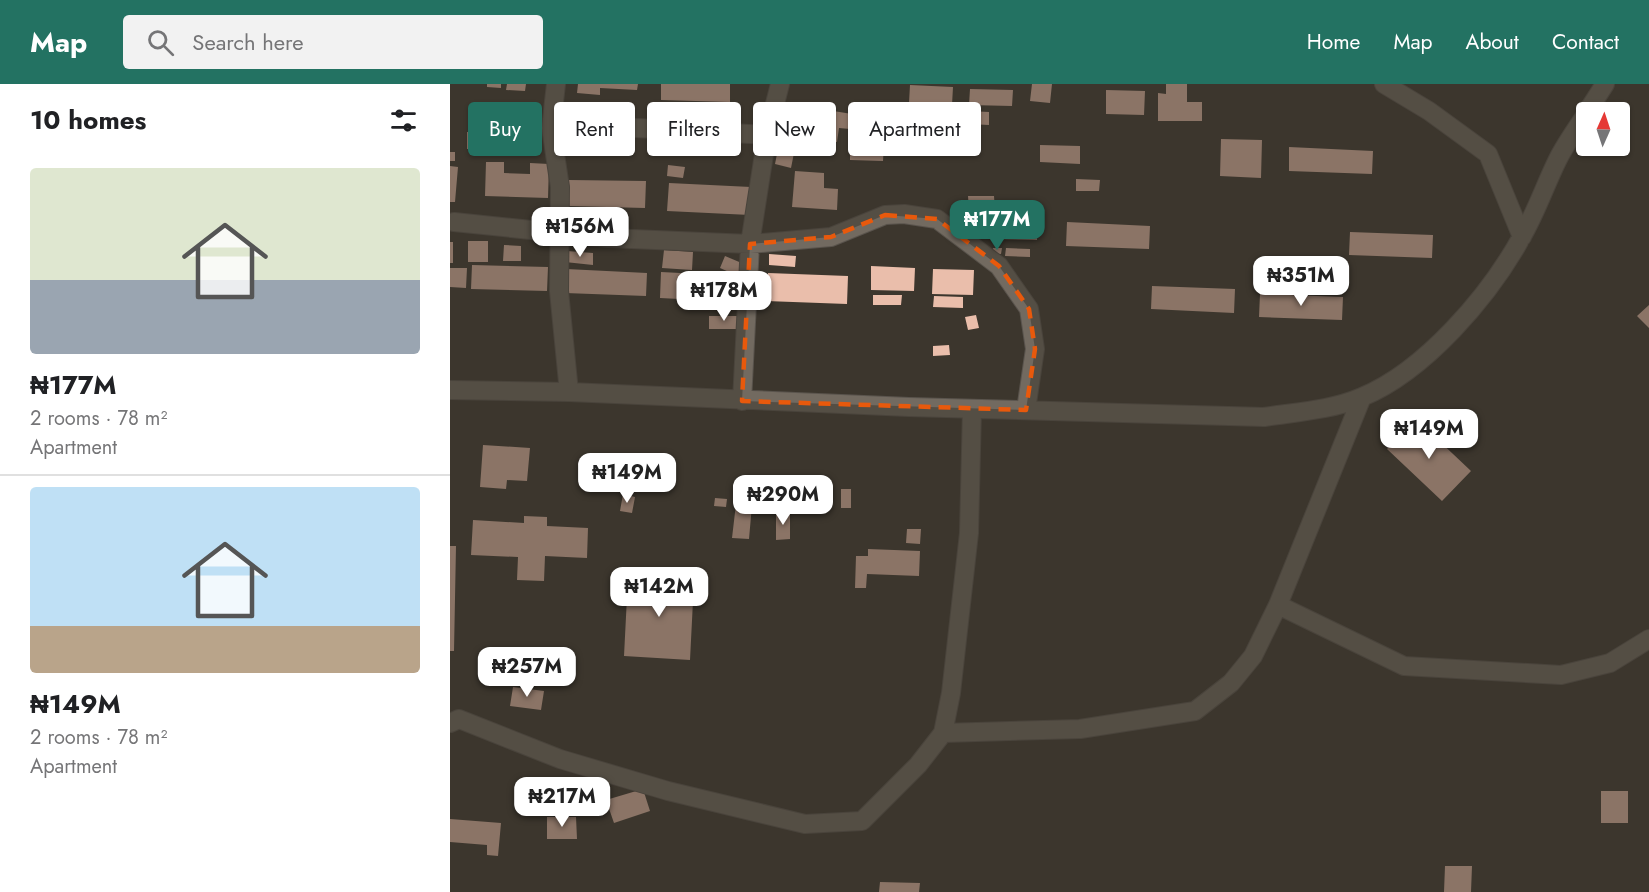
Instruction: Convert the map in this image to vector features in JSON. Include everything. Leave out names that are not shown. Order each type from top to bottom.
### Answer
[{"type":"street","points":[[556,84],[551,128],[560,187],[559,291],[569,392]]},
{"type":"street","points":[[775,102],[780,84]]},
{"type":"street","points":[[1384,84],[1429,111],[1488,154],[1522,237]]},
{"type":"street","points":[[1594,102],[1605,84]]},
{"type":"street","points":[[551,128],[617,127],[753,134]]},
{"type":"street","points":[[450,390],[569,392],[742,401],[1264,417],[1317,409],[1362,397],[1407,372],[1452,330],[1495,278],[1522,237],[1559,157],[1576,130]]},
{"type":"street","points":[[742,401],[750,244],[764,156]]},
{"type":"street","points":[[454,222],[608,238],[750,244],[831,237],[885,215],[904,214],[937,219],[999,266],[1029,309],[1035,350],[1026,410]]},
{"type":"street","points":[[944,733],[1080,729],[1195,711],[1231,683],[1253,656],[1278,605],[1362,397]]},
{"type":"street","points":[[450,723],[459,719],[560,759],[668,792],[805,824],[862,821],[918,765],[944,733],[951,693],[969,533],[972,409]]},
{"type":"street","points":[[1278,605],[1404,666],[1561,675],[1610,663],[1649,639]]},
{"type":"highlighted area","points":[[885,215],[937,219],[999,266],[1029,309],[1035,349],[1026,410],[742,401],[750,244],[831,237]]},
{"type":"building","points":[[487,84],[501,84],[501,88],[487,87]]},
{"type":"building","points":[[507,84],[526,84],[525,91],[506,90]]},
{"type":"building","points":[[578,84],[638,84],[637,90],[600,88],[600,95],[577,93]]},
{"type":"building","points":[[661,84],[730,84],[730,102],[661,100]]},
{"type":"building","points":[[1032,84],[1052,84],[1050,103],[1030,101]]},
{"type":"building","points":[[1166,84],[1187,84],[1187,102],[1202,102],[1202,121],[1158,121],[1158,93],[1166,94]]},
{"type":"building","points":[[910,85],[953,87],[952,102],[909,102]]},
{"type":"building","points":[[970,89],[1013,90],[1012,106],[981,105],[981,102],[969,102]]},
{"type":"building","points":[[1106,90],[1145,91],[1144,115],[1106,114]]},
{"type":"building","points":[[836,111],[848,113],[848,129],[839,128],[837,142]]},
{"type":"building","points":[[981,112],[989,112],[989,125],[981,125]]},
{"type":"building","points":[[1221,139],[1262,140],[1261,178],[1220,176]]},
{"type":"building","points":[[1040,145],[1080,146],[1080,164],[1040,162]]},
{"type":"building","points":[[1289,147],[1373,151],[1372,174],[1289,171]]},
{"type":"building","points":[[450,152],[455,152],[455,161],[450,161]]},
{"type":"building","points":[[777,156],[793,156],[791,168],[775,164]]},
{"type":"building","points":[[850,156],[883,156],[883,161],[850,160]]},
{"type":"building","points":[[486,162],[504,162],[504,173],[530,174],[530,163],[549,164],[548,198],[485,196]]},
{"type":"building","points":[[668,165],[685,167],[683,178],[667,176]]},
{"type":"building","points":[[450,166],[458,167],[455,202],[450,202]]},
{"type":"building","points":[[795,171],[824,173],[824,188],[838,189],[837,210],[792,207]]},
{"type":"building","points":[[1076,179],[1100,180],[1099,191],[1076,191]]},
{"type":"building","points":[[569,180],[646,181],[645,208],[568,206]]},
{"type":"building","points":[[669,183],[751,187],[750,215],[667,211]]},
{"type":"building","points":[[968,196],[994,196],[995,211],[969,211]]},
{"type":"building","points":[[995,217],[1037,219],[1037,240],[994,239]]},
{"type":"building","points":[[1067,222],[1150,226],[1149,249],[1066,246]]},
{"type":"building","points":[[1350,232],[1433,235],[1432,258],[1349,255]]},
{"type":"building","points":[[468,241],[488,241],[488,262],[468,262]]},
{"type":"building","points":[[450,242],[453,242],[453,263],[450,263]]},
{"type":"building","points":[[504,245],[521,246],[521,261],[503,261]]},
{"type":"building","points":[[993,248],[1002,248],[1001,254],[992,253]]},
{"type":"building","points":[[1006,248],[1030,249],[1030,257],[1005,256]]},
{"type":"building","points":[[664,250],[693,252],[692,270],[662,268]]},
{"type":"building","points":[[567,251],[593,253],[593,265],[565,262]]},
{"type":"building","points":[[769,254],[796,256],[795,267],[769,265]]},
{"type":"building","points":[[725,256],[744,264],[738,276],[720,268]]},
{"type":"building","points":[[472,265],[548,267],[547,291],[471,289]]},
{"type":"building","points":[[871,266],[915,268],[914,291],[871,290]]},
{"type":"building","points":[[450,268],[467,268],[466,288],[450,287]]},
{"type":"building","points":[[566,269],[647,273],[646,296],[565,293]]},
{"type":"building","points":[[933,269],[974,270],[973,295],[932,294]]},
{"type":"building","points":[[661,272],[738,276],[737,302],[660,298]]},
{"type":"building","points":[[768,273],[848,276],[847,304],[766,301]]},
{"type":"building","points":[[1152,286],[1235,289],[1234,313],[1151,309]]},
{"type":"building","points":[[1260,294],[1343,297],[1342,320],[1259,317]]},
{"type":"building","points":[[873,295],[902,295],[901,305],[873,305]]},
{"type":"building","points":[[934,296],[963,297],[963,308],[933,307]]},
{"type":"building","points":[[1649,305],[1649,328],[1637,316]]},
{"type":"building","points":[[976,315],[979,328],[968,330],[965,317]]},
{"type":"building","points":[[709,316],[738,316],[738,329],[709,329]]},
{"type":"building","points":[[949,345],[950,355],[933,356],[933,346]]},
{"type":"building","points":[[1416,419],[1471,471],[1442,501],[1387,449]]},
{"type":"building","points":[[483,445],[530,448],[527,481],[507,480],[506,489],[480,487]]},
{"type":"building","points":[[841,489],[851,489],[851,508],[841,508]]},
{"type":"building","points":[[623,494],[635,497],[632,513],[620,511]]},
{"type":"building","points":[[715,498],[727,499],[726,507],[714,506]]},
{"type":"building","points":[[736,504],[752,505],[749,539],[732,538]]},
{"type":"building","points":[[776,512],[790,513],[790,539],[776,540]]},
{"type":"building","points":[[524,516],[547,517],[547,526],[588,528],[587,558],[545,556],[544,581],[517,580],[518,557],[471,555],[473,520],[524,523]]},
{"type":"building","points":[[907,529],[921,529],[920,544],[906,543]]},
{"type":"building","points":[[450,546],[456,546],[454,651],[450,651]]},
{"type":"building","points":[[868,549],[920,551],[919,576],[867,574],[866,588],[855,588],[856,556],[868,556]]},
{"type":"building","points":[[628,577],[694,581],[690,660],[624,656]]},
{"type":"building","points":[[513,687],[544,691],[541,710],[510,706]]},
{"type":"building","points":[[643,789],[650,811],[614,823],[606,800]]},
{"type":"building","points":[[1601,791],[1628,791],[1628,823],[1601,823]]},
{"type":"building","points":[[547,817],[576,817],[577,839],[547,839]]},
{"type":"building","points":[[450,819],[501,823],[498,856],[487,855],[487,845],[450,842]]},
{"type":"building","points":[[1445,866],[1472,866],[1471,892],[1444,892]]},
{"type":"building","points":[[880,882],[920,883],[919,892],[879,892]]}]
